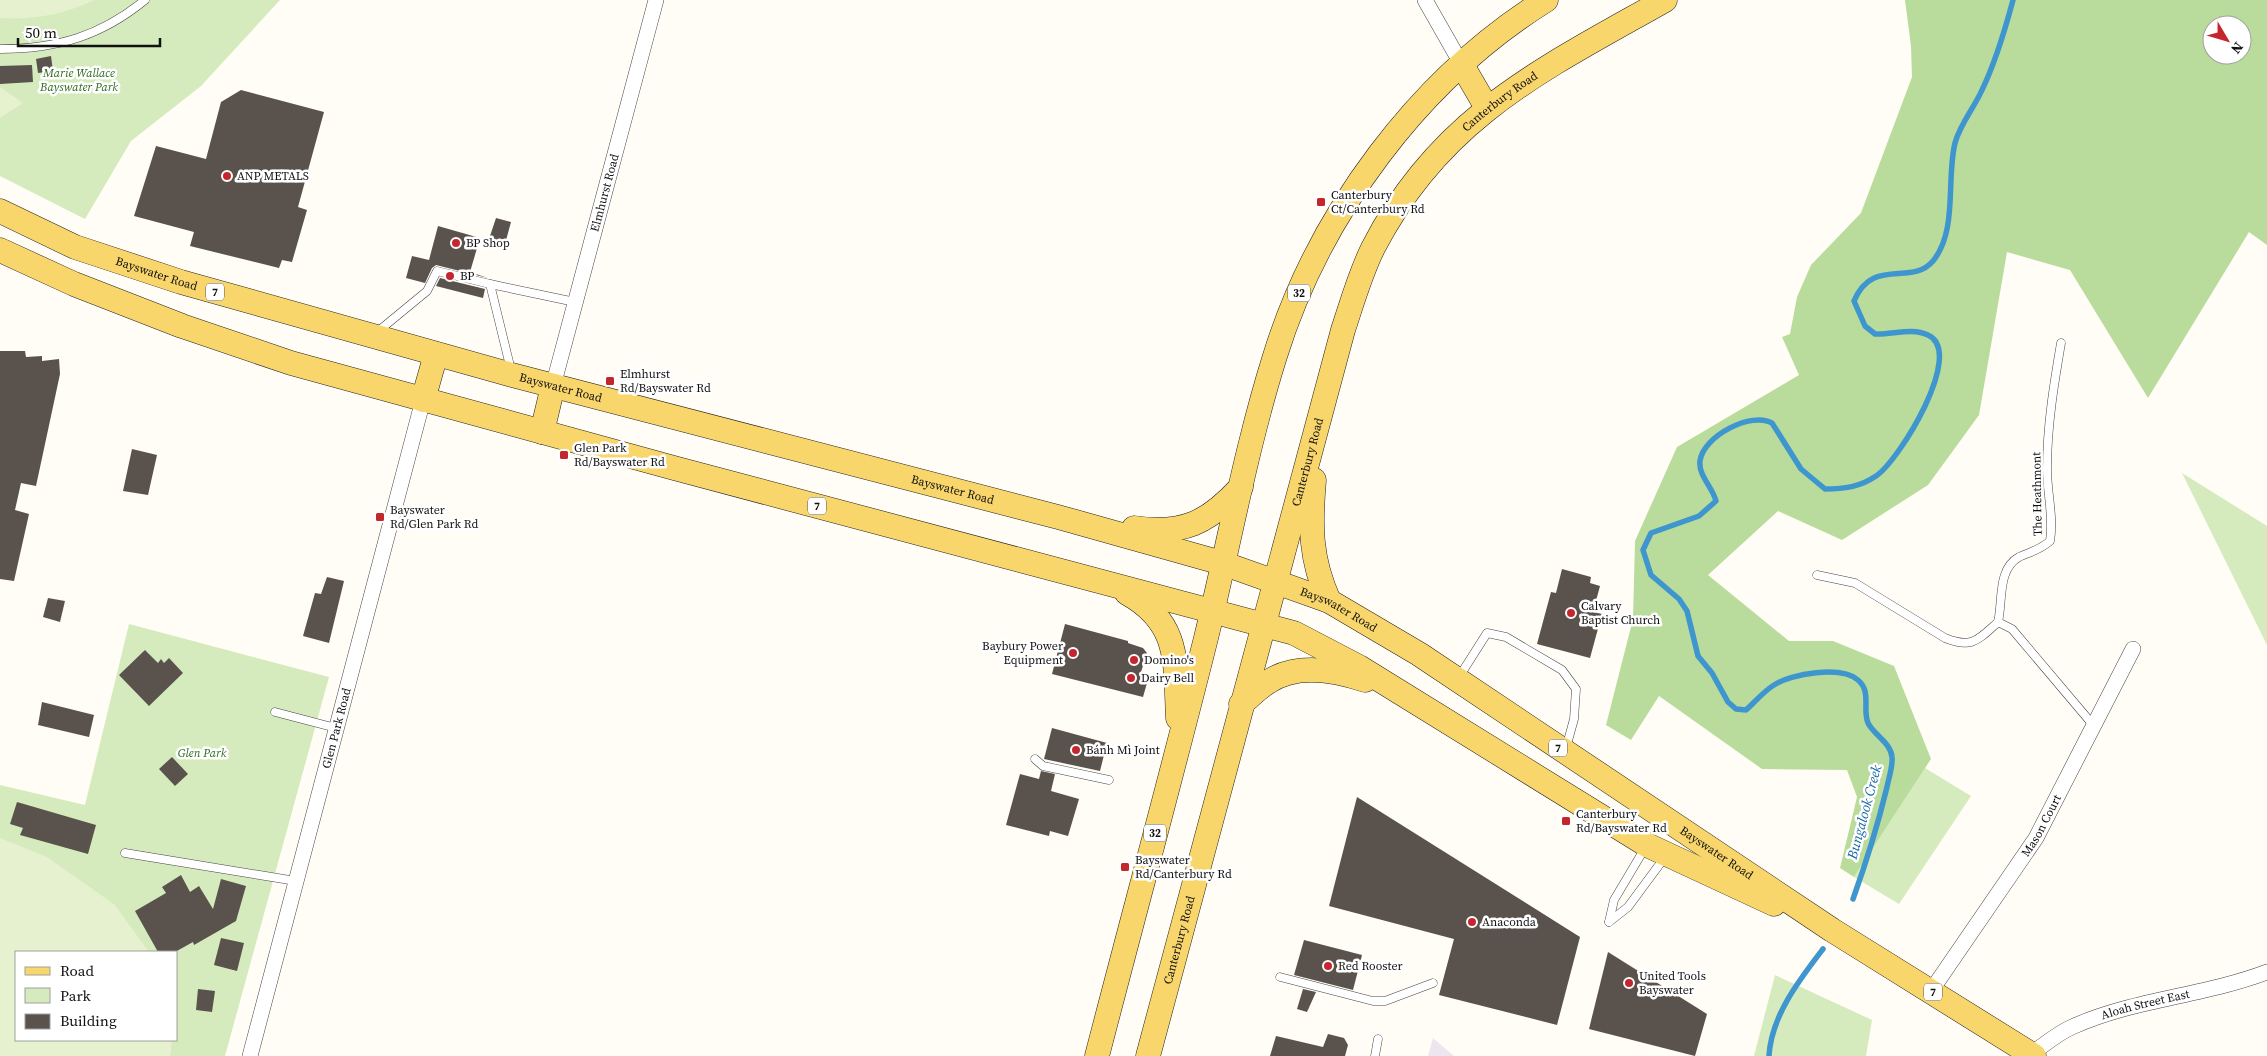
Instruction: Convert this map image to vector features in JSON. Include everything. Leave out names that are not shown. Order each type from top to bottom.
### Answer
[{"type":"main road","name":"32","points":[[1097,1056],[1213,610],[1222,563],[1275,355],[1292,307],[1340,214],[1386,147],[1413,115],[1462,65],[1546,0]]},
{"type":"main road","name":"Canterbury Road","points":[[1148,1056],[1343,330],[1372,250],[1407,191],[1431,161],[1487,108],[1540,72],[1665,0]]},
{"type":"main road","points":[[1462,65],[1487,108]]},
{"type":"main road","name":"Bayswater Road","points":[[0,212],[84,250],[181,282],[512,376],[1058,517],[1222,563],[1329,601],[1387,634],[1458,679],[1565,753],[1678,826],[1832,930],[2033,1055]]},
{"type":"main road","name":"Bayswater Road","points":[[0,250],[74,284],[182,326],[291,363],[1294,633],[1396,689],[1657,850],[1832,930]]},
{"type":"main road","points":[[423,400],[436,354]]},
{"type":"main road","points":[[542,432],[553,386]]},
{"type":"main road","points":[[1322,411],[1311,538],[1315,565],[1329,601]]},
{"type":"main road","points":[[1058,517],[1154,531],[1182,528],[1196,524],[1210,516],[1226,504],[1241,487]]},
{"type":"main road","points":[[1113,585],[1137,598],[1155,613],[1167,630],[1172,646],[1176,673],[1179,739]]},
{"type":"main road","points":[[1241,704],[1278,676],[1302,670],[1320,670],[1353,676],[1396,689]]},
{"type":"main road","points":[[1657,850],[1678,826]]},
{"type":"street","name":"Elmhurst Road","points":[[553,386],[656,0]]},
{"type":"street","points":[[1425,0],[1462,65]]},
{"type":"street","name":"Glen Park Road","points":[[250,1056],[423,400]]},
{"type":"street","name":"Mason Court","points":[[1931,991],[2036,838],[2133,649]]},
{"type":"street","name":"Aloah Street East","points":[[2033,1055],[2071,1027],[2132,1007],[2207,991],[2267,972]]},
{"type":"lane","points":[[0,50],[55,45],[90,35],[126,15],[145,0]]},
{"type":"lane","points":[[373,336],[427,291],[437,271],[575,302]]},
{"type":"lane","points":[[490,284],[512,376]]},
{"type":"lane","name":"The Heathmont","points":[[1998,622],[2004,576],[2011,563],[2043,548],[2050,542],[2051,526],[2047,471],[2048,433],[2061,342]]},
{"type":"lane","points":[[1817,575],[1855,583],[1945,638],[1960,644],[1972,642],[1998,622],[2012,629],[2094,726]]},
{"type":"lane","points":[[1458,679],[1487,633],[1506,637],[1562,670],[1576,688],[1574,719],[1565,753]]},
{"type":"lane","points":[[274,712],[336,728]]},
{"type":"lane","points":[[1035,759],[1043,766],[1109,780]]},
{"type":"lane","points":[[1657,850],[1628,907],[1609,922],[1614,900],[1657,850]]},
{"type":"lane","points":[[125,853],[296,881]]},
{"type":"lane","points":[[1280,977],[1373,1001],[1385,1001],[1433,983]]},
{"type":"lane","points":[[1375,1056],[1378,1038]]},
{"type":"shaded area","points":[[1433,1038],[1454,1056],[1428,1056]]},
{"type":"green space","name":"Marie Wallace Bayswater Park","points":[[0,0],[280,0],[201,86],[131,141],[85,219],[0,176]]},
{"type":"green space","points":[[0,0],[94,0],[59,13],[36,17],[0,18]]},
{"type":"green space","points":[[1905,0],[2267,0],[2267,245],[2249,232],[2148,398],[2070,270],[2007,252],[1979,415],[1928,485],[1842,540],[1778,511],[1708,575],[1789,641],[1833,641],[1894,666],[1931,759],[1854,877],[1840,868],[1857,797],[1847,770],[1762,769],[1659,696],[1631,740],[1606,725],[1633,619],[1635,541],[1677,447],[1799,375],[1782,337],[1790,334],[1797,297],[1811,265],[1861,213],[1912,77],[1911,46]]},
{"type":"green space","points":[[0,87],[23,103],[0,118]]},
{"type":"green space","points":[[2182,473],[2267,526],[2267,645]]},
{"type":"green space","name":"Glen Park","points":[[129,624],[329,677],[225,1056],[0,1056],[0,785],[85,805]]},
{"type":"green space","points":[[1925,768],[1971,796],[1899,904],[1854,877]]},
{"type":"green space","points":[[0,838],[47,857],[115,905],[148,951],[15,951],[15,1041],[172,1041],[170,1056],[0,1056]]},
{"type":"green space","points":[[1775,975],[1872,1020],[1866,1056],[1754,1056]]},
{"type":"building","points":[[51,56],[53,71],[38,73],[36,59]]},
{"type":"building","points":[[32,65],[33,82],[0,84],[0,66]]},
{"type":"building","name":"ANP METALS","points":[[241,90],[324,112],[298,207],[307,210],[292,262],[282,260],[279,268],[190,246],[194,232],[134,216],[156,146],[206,159],[221,102]]},
{"type":"building","points":[[496,218],[511,222],[505,244],[489,239]]},
{"type":"building","points":[[438,226],[480,238],[470,272],[488,278],[436,265],[432,268],[425,283],[406,278],[412,256],[429,260]]},
{"type":"building","points":[[440,278],[485,289],[483,298],[436,286]]},
{"type":"building","points":[[0,351],[25,351],[26,357],[42,356],[42,361],[59,359],[60,374],[36,486],[21,483],[15,510],[29,514],[14,581],[0,579]]},
{"type":"building","points":[[132,449],[157,455],[148,495],[123,491]]},
{"type":"building","name":"Calvary Baptist Church","points":[[1562,569],[1591,577],[1590,583],[1600,586],[1593,612],[1602,614],[1590,658],[1537,644],[1551,592],[1556,593]]},
{"type":"building","points":[[327,577],[344,581],[329,643],[303,636],[315,593],[321,594]]},
{"type":"building","points":[[48,598],[65,601],[60,622],[43,617]]},
{"type":"building","points":[[1065,624],[1128,641],[1128,643],[1143,648],[1147,653],[1141,672],[1147,683],[1143,697],[1052,674]]},
{"type":"building","points":[[145,650],[158,663],[161,659],[164,663],[169,658],[183,673],[149,706],[119,675]]},
{"type":"building","points":[[42,702],[94,715],[89,737],[38,725]]},
{"type":"building","name":"Bánh Mì Joint","points":[[1052,728],[1107,743],[1100,771],[1044,759]]},
{"type":"building","points":[[172,757],[188,774],[175,786],[159,769]]},
{"type":"building","points":[[1041,771],[1055,774],[1051,791],[1079,799],[1068,836],[1050,831],[1049,836],[1006,825],[1020,774],[1039,779]]},
{"type":"building","name":"Anaconda","points":[[1357,797],[1580,937],[1557,1025],[1439,995],[1454,939],[1329,906]]},
{"type":"building","points":[[17,802],[96,825],[88,854],[20,835],[23,828],[10,824]]},
{"type":"building","points":[[181,875],[190,892],[199,886],[213,909],[221,879],[246,886],[236,921],[194,945],[193,942],[177,951],[157,951],[135,911],[166,893],[162,887]]},
{"type":"building","points":[[221,938],[244,943],[237,971],[214,965]]},
{"type":"building","name":"Red Rooster","points":[[1304,940],[1362,955],[1353,990],[1294,975]]},
{"type":"building","name":"United Tools Bayswater","points":[[1608,952],[1707,1014],[1695,1056],[1589,1029]]},
{"type":"building","points":[[198,989],[215,991],[212,1012],[196,1010]]},
{"type":"building","points":[[1303,989],[1316,992],[1307,1012],[1297,1009]]},
{"type":"building","points":[[1328,1034],[1344,1038],[1348,1045],[1345,1056],[1270,1056],[1276,1036],[1323,1047]]},
{"type":"waterway","name":"Bungalook Creek","points":[[1853,899],[1880,815],[1891,772],[1892,760],[1889,747],[1868,723],[1866,718],[1866,695],[1862,685],[1850,675],[1840,673],[1828,672],[1792,677],[1774,685],[1746,710],[1736,709],[1728,702],[1712,673],[1698,656],[1687,611],[1679,599],[1651,575],[1643,550],[1651,533],[1699,516],[1716,501],[1703,476],[1700,461],[1703,452],[1710,443],[1719,435],[1741,423],[1753,420],[1763,420],[1772,423],[1801,469],[1825,489],[1852,487],[1870,480],[1886,466],[1899,450],[1913,429],[1934,383],[1939,362],[1938,345],[1928,335],[1922,333],[1909,331],[1875,334],[1865,326],[1854,301],[1862,287],[1871,279],[1882,275],[1914,272],[1924,268],[1933,261],[1941,249],[1949,220],[1952,157],[1955,143],[1960,129],[1979,97],[1992,68],[2013,0]]},
{"type":"waterway","name":"Bungalook Creek","points":[[1769,1056],[1771,1041],[1781,1012],[1796,985],[1823,949]]},
{"type":"place","name":"ANP METALS","points":[[227,176]]},
{"type":"place","name":"Canterbury Ct/Canterbury Rd","points":[[1321,202]]},
{"type":"place","name":"BP Shop","points":[[456,243]]},
{"type":"place","name":"BP","points":[[450,276]]},
{"type":"place","name":"Elmhurst Rd/Bayswater Rd","points":[[610,381]]},
{"type":"place","name":"Glen Park Rd/Bayswater Rd","points":[[564,455]]},
{"type":"place","name":"Bayswater Rd/Glen Park Rd","points":[[380,517]]},
{"type":"place","name":"Calvary Baptist Church","points":[[1571,613]]},
{"type":"place","name":"Baybury Power Equipment","points":[[1073,653]]},
{"type":"place","name":"Domino's","points":[[1134,660]]},
{"type":"place","name":"Dairy Bell","points":[[1131,678]]},
{"type":"place","name":"Bánh Mì Joint","points":[[1076,750]]},
{"type":"place","name":"Canterbury Rd/Bayswater Rd","points":[[1566,821]]},
{"type":"place","name":"Bayswater Rd/Canterbury Rd","points":[[1125,867]]},
{"type":"place","name":"Anaconda","points":[[1472,922]]},
{"type":"place","name":"Red Rooster","points":[[1328,966]]},
{"type":"place","name":"United Tools Bayswater","points":[[1629,983]]}]
